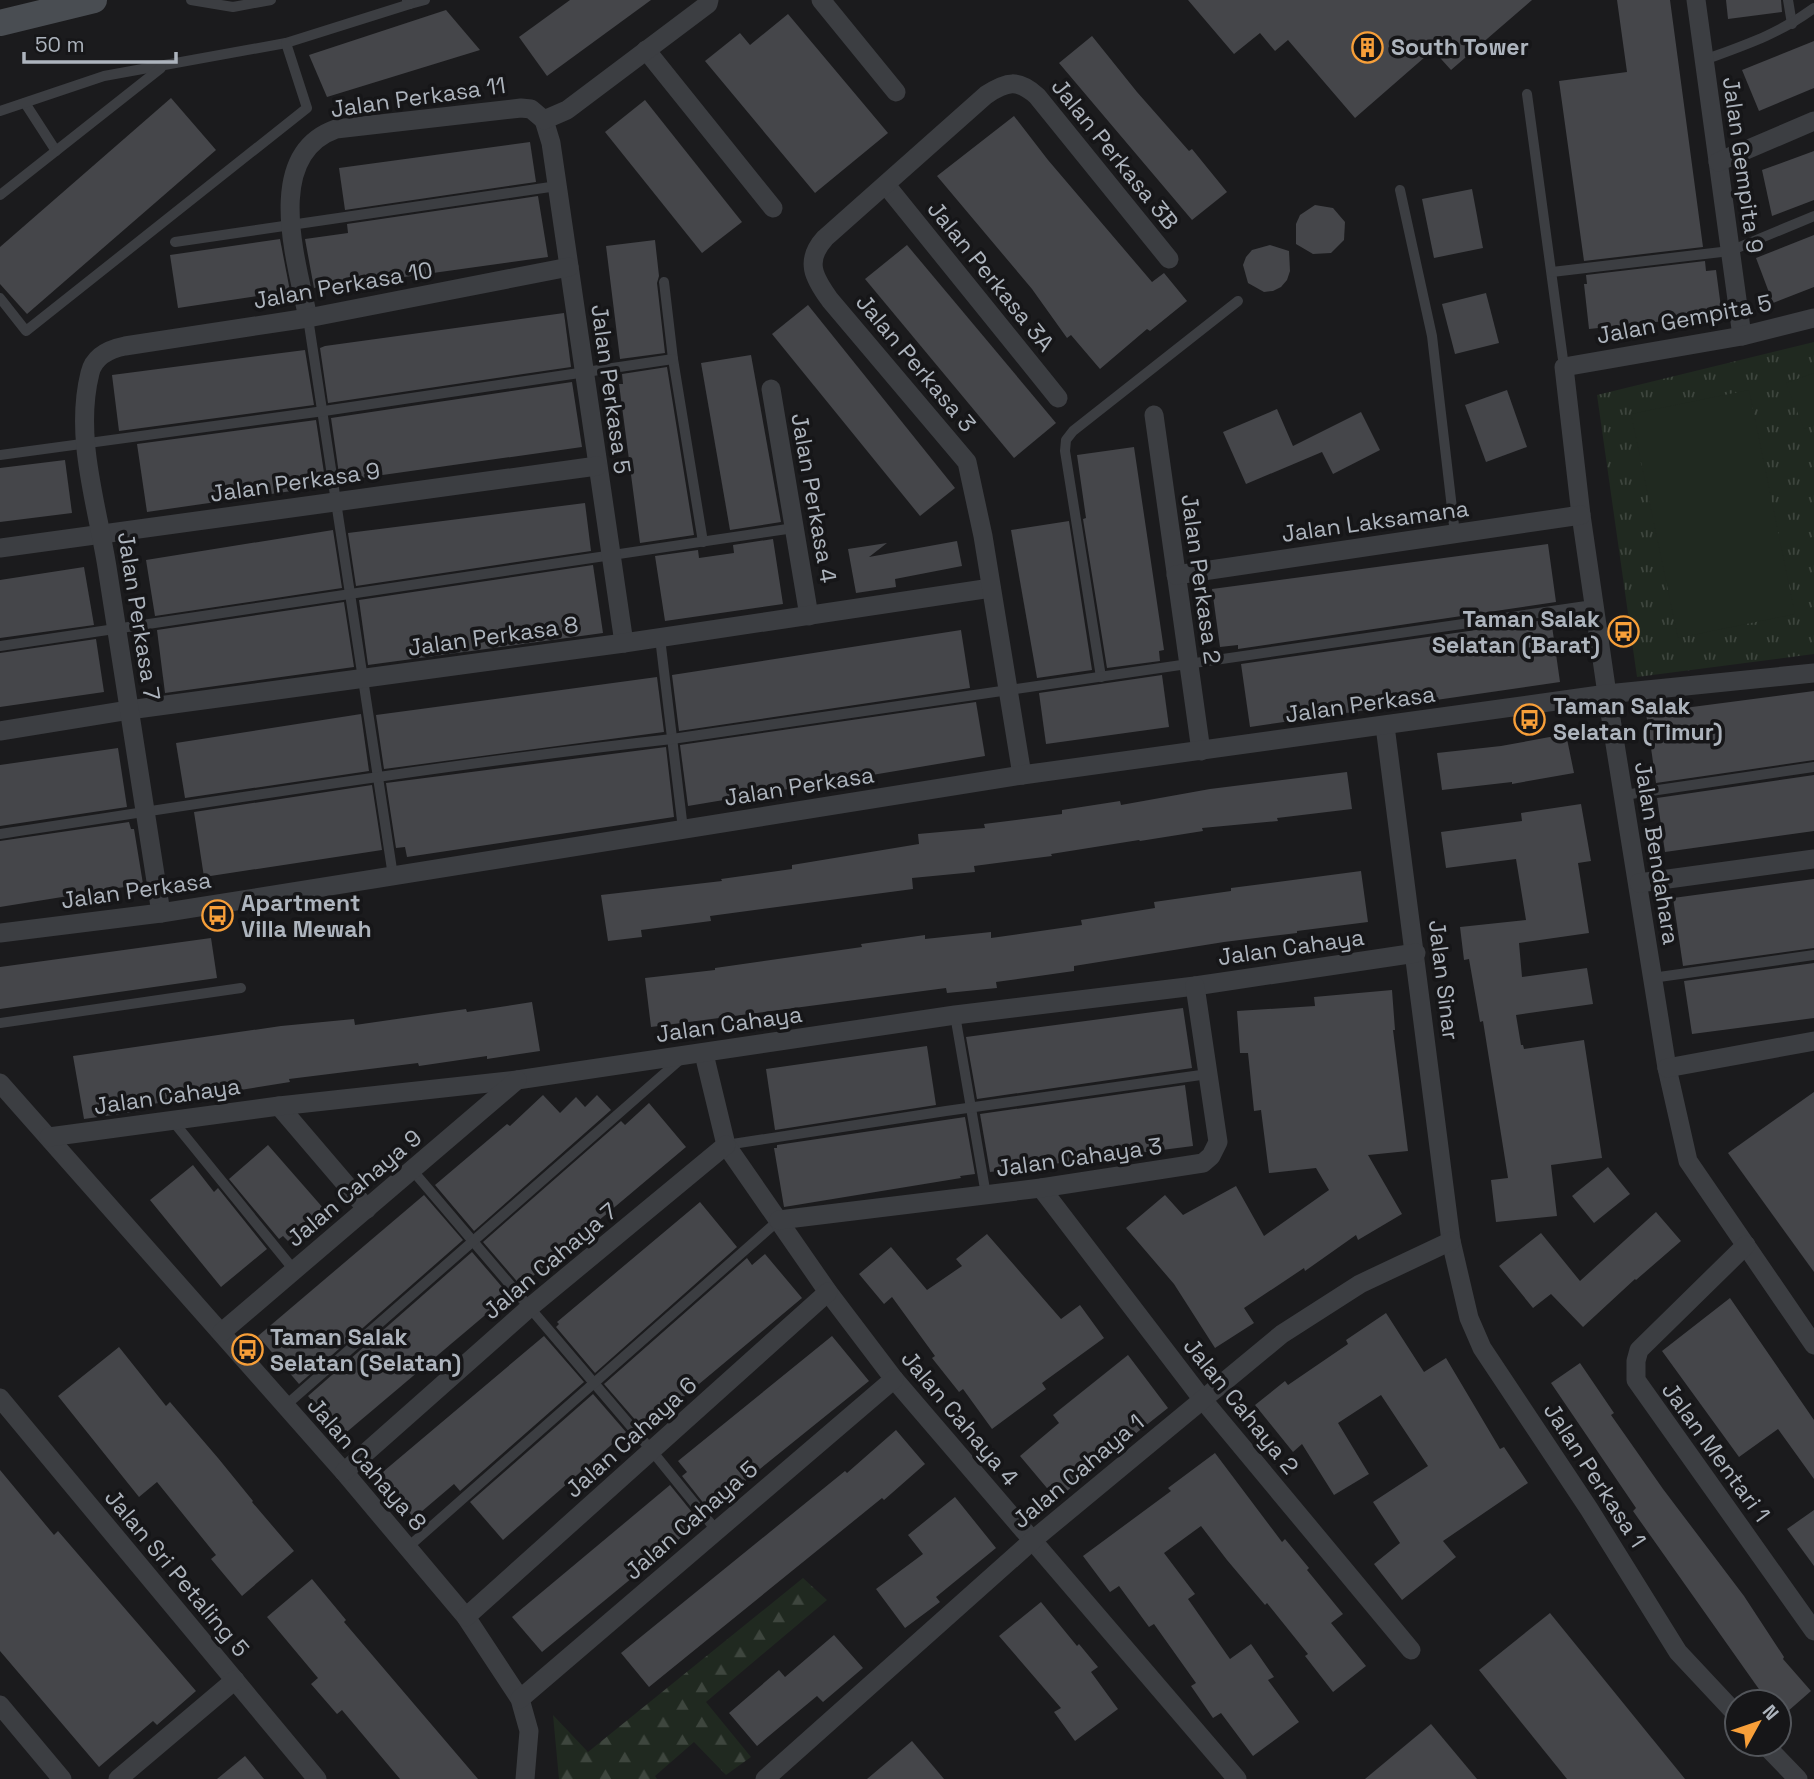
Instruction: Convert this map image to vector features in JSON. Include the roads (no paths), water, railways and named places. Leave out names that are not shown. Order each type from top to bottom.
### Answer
[{"type":"main road","points":[[0,23],[94,0]]},
{"type":"street","points":[[544,120],[567,110],[708,4],[709,0]]},
{"type":"street","points":[[821,0],[896,92]]},
{"type":"street","name":"Jalan Gempita 9","points":[[1696,0],[1742,336]]},
{"type":"street","points":[[646,50],[773,208]]},
{"type":"street","name":"Jalan Perkasa 3","points":[[1019,85],[1010,83],[986,95],[817,247],[813,256],[813,271],[818,284],[830,300],[965,459],[983,536],[1022,775]]},
{"type":"street","name":"Jalan Perkasa 3B","points":[[1019,85],[1025,85],[1037,96],[1169,259]]},
{"type":"street","name":"Jalan Perkasa 11","points":[[308,318],[290,224],[289,199],[298,167],[313,142],[324,133],[336,129],[520,108],[531,109],[544,120]]},
{"type":"street","name":"Jalan Perkasa 5","points":[[544,120],[551,143],[624,643]]},
{"type":"street","points":[[1718,162],[1814,121]]},
{"type":"street","name":"Jalan Perkasa 3A","points":[[886,185],[1058,398]]},
{"type":"street","name":"Jalan Perkasa 10","points":[[125,346],[308,318],[569,267]]},
{"type":"street","name":"Jalan Gempita 5","points":[[1564,367],[1742,336],[1814,318]]},
{"type":"street","name":"Jalan Perkasa 7","points":[[125,346],[102,354],[90,371],[85,443],[161,913]]},
{"type":"street","name":"Jalan Bendahara","points":[[1564,367],[1593,605],[1667,1068],[1688,1161],[1814,1345]]},
{"type":"street","name":"Jalan Perkasa 4","points":[[771,389],[809,616]]},
{"type":"street","name":"Jalan Perkasa 2","points":[[1154,415],[1201,751]]},
{"type":"street","name":"Jalan Perkasa 9","points":[[0,548],[597,466]]},
{"type":"street","name":"Jalan Laksamana","points":[[1176,575],[1581,515]]},
{"type":"street","name":"Jalan Perkasa 8","points":[[0,731],[129,710],[660,638],[991,588]]},
{"type":"street","name":"Jalan Perkasa","points":[[0,933],[161,913],[1022,775],[1607,694],[1814,673]]},
{"type":"street","name":"Jalan Sinar","points":[[1385,726],[1451,1241]]},
{"type":"street","points":[[1639,883],[1814,859]]},
{"type":"street","name":"Jalan Cahaya","points":[[49,1137],[279,1106],[517,1080],[955,1015],[1195,986],[1416,953]]},
{"type":"street","name":"Jalan Cahaya 3","points":[[779,1220],[1041,1188],[1203,1163],[1211,1156],[1218,1142],[1195,986]]},
{"type":"street","points":[[1667,1068],[1814,1041]]},
{"type":"street","name":"Jalan Cahaya 4","points":[[694,1055],[726,1145],[828,1292],[894,1379],[1237,1779]]},
{"type":"street","name":"Jalan Cahaya 9","points":[[222,1332],[517,1080]]},
{"type":"street","name":"Jalan Cahaya 8","points":[[0,1083],[222,1332],[466,1617],[520,1699],[528,1731],[525,1779]]},
{"type":"street","points":[[279,1106],[368,1209]]},
{"type":"street","name":"Jalan Cahaya 7","points":[[344,1472],[529,1308],[726,1145]]},
{"type":"street","name":"Jalan Cahaya 2","points":[[1041,1188],[1203,1400],[1410,1650]]},
{"type":"street","name":"Jalan Cahaya 1","points":[[765,1779],[1033,1540],[1282,1334],[1360,1284],[1451,1241]]},
{"type":"street","name":"Jalan Perkasa 1","points":[[1451,1241],[1469,1318],[1482,1348],[1589,1509],[1678,1652],[1723,1700]]},
{"type":"street","name":"Jalan Mentari 1","points":[[1746,1245],[1643,1346],[1636,1361],[1636,1381],[1814,1631]]},
{"type":"street","name":"Jalan Cahaya 6","points":[[466,1617],[828,1292]]},
{"type":"street","name":"Jalan Cahaya 5","points":[[520,1699],[894,1379]]},
{"type":"street","name":"Jalan Sri Petaling 5","points":[[0,1398],[317,1779]]},
{"type":"street","points":[[118,1779],[235,1680]]},
{"type":"street","points":[[0,1705],[62,1779]]},
{"type":"street","points":[[1778,1758],[1798,1779]]},
{"type":"lane","points":[[191,0],[233,7],[271,0]]},
{"type":"lane","points":[[0,111],[104,76],[161,68],[286,43],[408,2],[425,0]]},
{"type":"lane","points":[[1788,0],[1792,24]]},
{"type":"lane","points":[[1704,61],[1768,37],[1814,8]]},
{"type":"lane","points":[[0,298],[26,331],[307,108],[286,43]]},
{"type":"lane","points":[[0,195],[161,68]]},
{"type":"lane","points":[[1527,94],[1564,367]]},
{"type":"lane","points":[[25,103],[56,151]]},
{"type":"lane","points":[[175,242],[557,186]]},
{"type":"lane","points":[[1400,190],[1432,336],[1455,534]]},
{"type":"lane","points":[[1552,272],[1730,251],[1814,216]]},
{"type":"lane","points":[[664,282],[673,359],[703,542]]},
{"type":"lane","points":[[1101,677],[1065,451],[1066,440],[1073,431],[1238,302]]},
{"type":"lane","points":[[308,318],[365,678],[376,776],[393,876]]},
{"type":"lane","points":[[0,455],[324,411],[673,359]]},
{"type":"lane","points":[[0,646],[794,528]]},
{"type":"lane","points":[[0,834],[376,776],[672,739],[1593,605]]},
{"type":"lane","points":[[660,638],[683,829]]},
{"type":"lane","points":[[1624,795],[1814,767]]},
{"type":"lane","points":[[1652,978],[1814,955]]},
{"type":"lane","points":[[0,1023],[241,988]]},
{"type":"lane","points":[[955,1015],[986,1195]]},
{"type":"lane","points":[[285,1406],[473,1241],[694,1055]]},
{"type":"lane","points":[[726,1145],[1208,1074]]},
{"type":"lane","points":[[172,1120],[294,1270]]},
{"type":"lane","points":[[413,1171],[716,1530]]},
{"type":"lane","points":[[407,1548],[779,1220]]},
{"type":"place","name":"South Tower","points":[[1368,47]]},
{"type":"place","name":"Taman Salak Selatan (Barat)","points":[[1623,632]]},
{"type":"place","name":"Taman Salak Selatan (Timur)","points":[[1530,719]]},
{"type":"place","name":"Apartment Villa Mewah","points":[[218,916]]},
{"type":"place","name":"Taman Salak Selatan (Selatan)","points":[[247,1350]]}]
